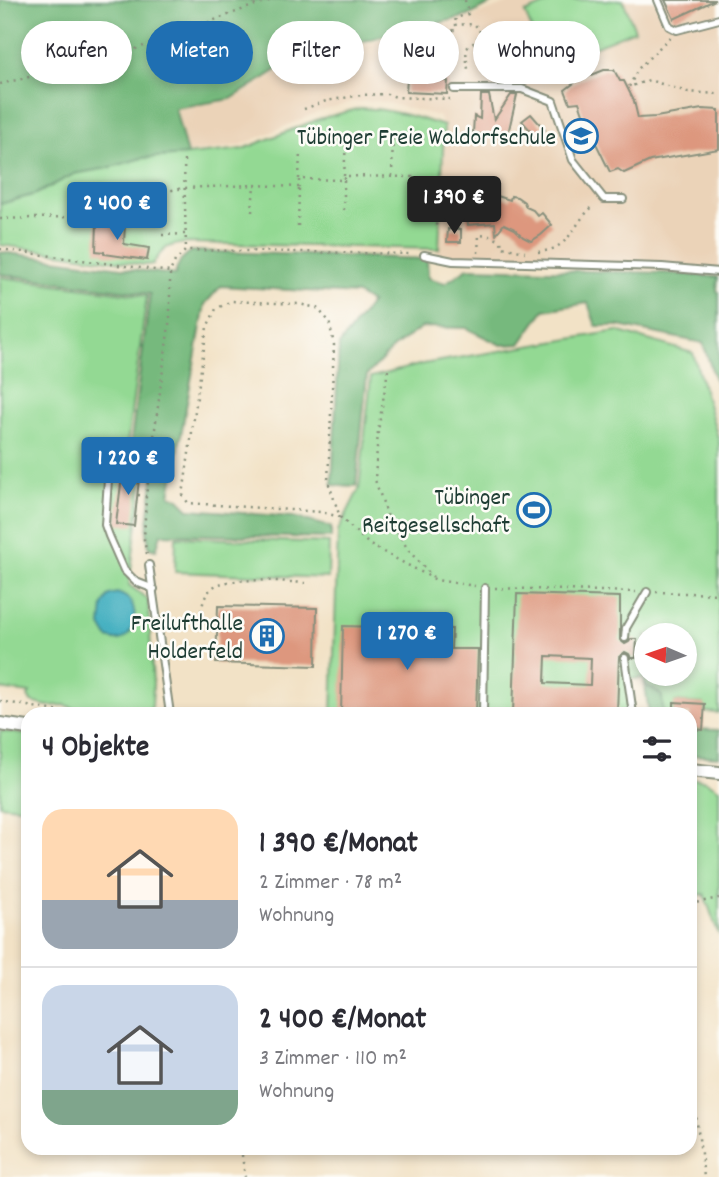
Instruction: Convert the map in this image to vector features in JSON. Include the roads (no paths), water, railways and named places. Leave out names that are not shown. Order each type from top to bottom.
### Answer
[{"type":"street","points":[[0,724],[21,727]]},
{"type":"street","points":[[697,771],[719,773]]},
{"type":"lane","points":[[658,0],[669,26],[677,30],[719,19]]},
{"type":"lane","points":[[454,89],[522,89],[553,102],[573,160],[604,199],[623,199]]},
{"type":"lane","points":[[424,255],[453,261],[662,267],[719,272]]},
{"type":"lane","points":[[108,479],[105,525],[109,537],[124,570],[136,582],[154,589]]},
{"type":"lane","points":[[149,565],[169,707]]},
{"type":"lane","points":[[482,707],[485,588]]},
{"type":"lane","points":[[625,638],[626,628],[648,592]]},
{"type":"lane","points":[[625,658],[632,707]]},
{"type":"water","points":[[117,593],[131,602],[134,618],[128,635],[116,640],[108,638],[101,626],[103,605],[109,595]]},
{"type":"place","name":"Tübinger Freie Waldorfschule","points":[[581,136]]},
{"type":"place","name":"Tübinger Reitgesellschaft","points":[[534,510]]},
{"type":"place","name":"Freilufthalle Holderfeld","points":[[267,636]]}]
